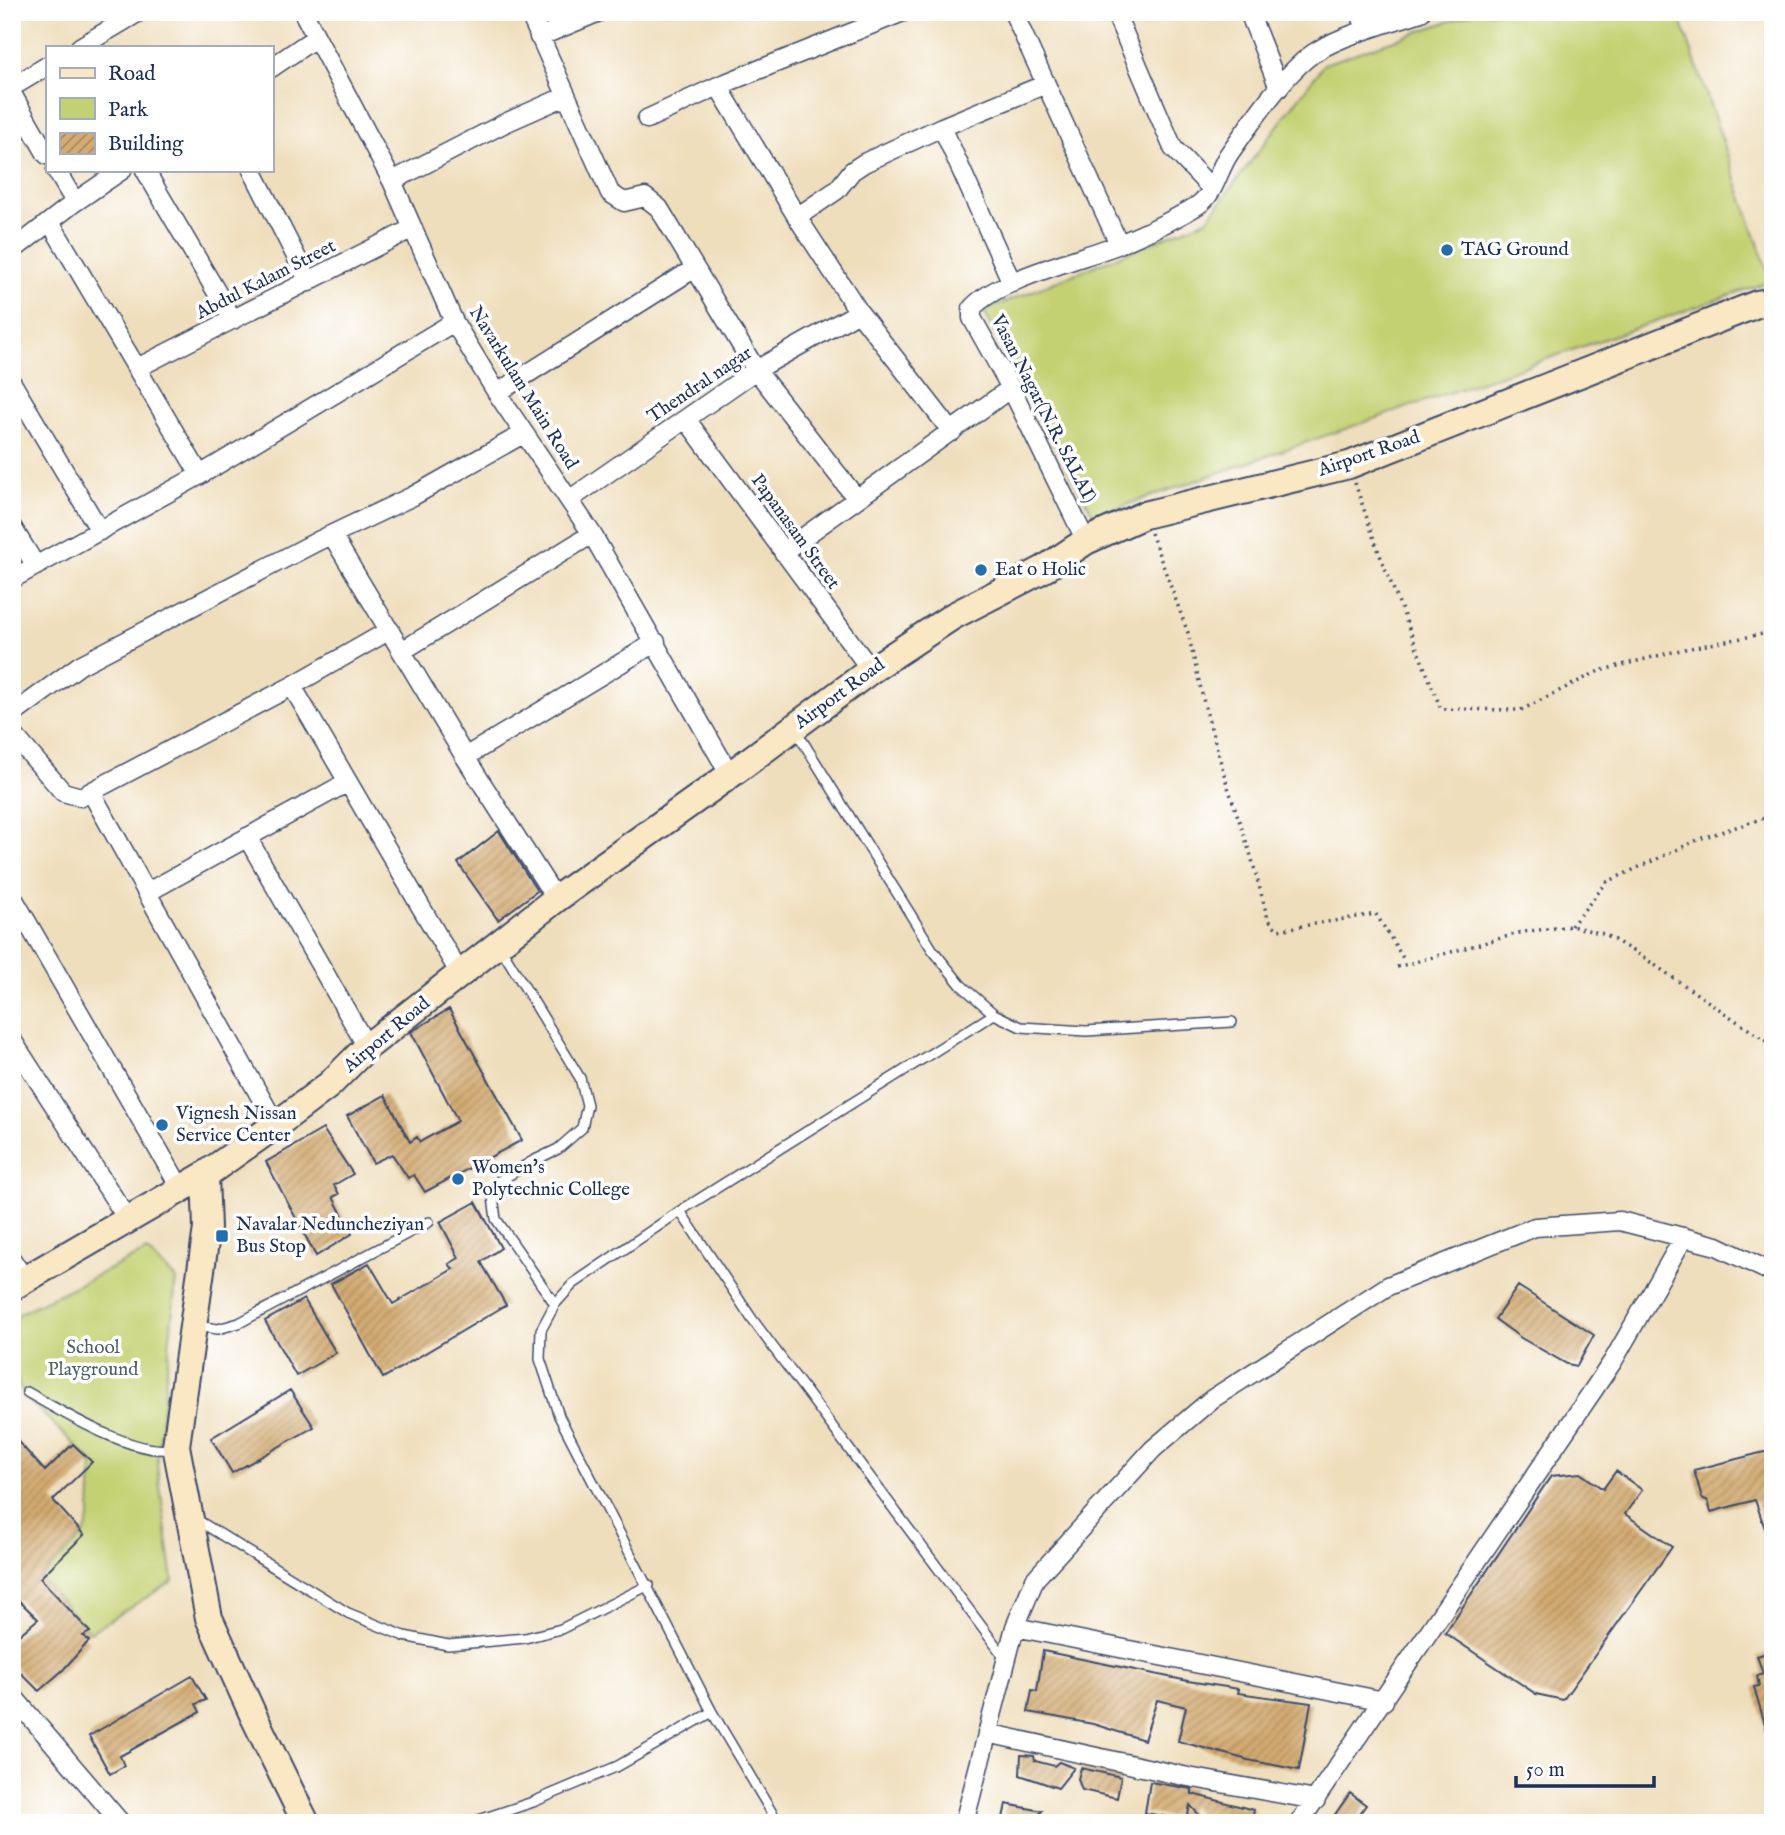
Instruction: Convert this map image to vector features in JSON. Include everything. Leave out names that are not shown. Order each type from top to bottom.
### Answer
[{"type":"street","points":[[82,46],[139,12]]},
{"type":"street","name":"Navarkulam Main Road","points":[[303,12],[393,181],[454,322],[523,434],[592,534],[730,775]]},
{"type":"street","points":[[528,12],[610,193],[624,202],[645,197],[659,208],[756,370],[857,499]]},
{"type":"street","points":[[540,37],[599,12]]},
{"type":"street","points":[[647,119],[718,86],[903,12]]},
{"type":"street","points":[[1013,12],[1119,244]]},
{"type":"street","points":[[1115,12],[1173,148],[1212,189]]},
{"type":"street","points":[[1249,12],[1279,88]]},
{"type":"street","points":[[1360,12],[1366,30]]},
{"type":"street","name":"Vasan Nagar(N.R. SALAI)","points":[[1086,541],[1011,388],[972,318],[972,308],[979,300],[1012,283],[1119,244],[1200,204],[1212,189],[1228,155],[1279,88],[1316,51],[1366,30],[1421,12]]},
{"type":"street","points":[[273,67],[315,38]]},
{"type":"street","points":[[12,87],[46,67]]},
{"type":"street","points":[[797,216],[837,190],[852,171],[864,163],[1046,84]]},
{"type":"street","points":[[718,86],[859,312],[952,432]]},
{"type":"street","points":[[12,94],[46,153]]},
{"type":"street","points":[[393,181],[505,123],[566,96]]},
{"type":"street","points":[[942,127],[1012,283]]},
{"type":"street","points":[[57,172],[75,202]]},
{"type":"street","points":[[12,251],[119,172]]},
{"type":"street","points":[[146,172],[233,320]]},
{"type":"street","points":[[253,172],[309,282]]},
{"type":"street","points":[[50,222],[200,475]]},
{"type":"street","name":"Abdul Kalam Street","points":[[137,368],[413,228]]},
{"type":"street","points":[[497,393],[695,268]]},
{"type":"street","name":"Airport Road","points":[[16,1276],[128,1220],[205,1175],[329,1085],[367,1048],[556,899],[871,670],[953,617],[1044,569],[1086,541],[1144,515],[1349,465],[1756,304],[1773,301]]},
{"type":"street","name":"Thendral nagar","points":[[569,500],[756,370],[859,312]]},
{"type":"street","points":[[12,579],[200,475],[454,322]]},
{"type":"street","points":[[12,383],[100,531]]},
{"type":"street","points":[[783,552],[1011,388]]},
{"type":"street","name":"Papanasam Street","points":[[686,419],[871,670]]},
{"type":"street","points":[[12,715],[80,665],[413,496],[523,434]]},
{"type":"street","points":[[12,527],[36,566]]},
{"type":"street","points":[[402,651],[592,534]]},
{"type":"street","points":[[332,535],[465,757],[556,899]]},
{"type":"street","points":[[12,733],[63,792],[81,797],[292,686],[390,630]]},
{"type":"street","points":[[465,757],[656,642]]},
{"type":"street","points":[[292,686],[460,974]]},
{"type":"street","points":[[148,892],[348,782]]},
{"type":"street","points":[[91,792],[276,1125]]},
{"type":"street","points":[[247,837],[367,1048]]},
{"type":"street","points":[[12,896],[181,1189]]},
{"type":"street","points":[[12,1040],[128,1220]]},
{"type":"street","points":[[205,1175],[207,1228],[176,1446],[209,1618],[306,1823]]},
{"type":"street","points":[[964,1823],[1015,1627],[1035,1579],[1153,1449],[1212,1399],[1388,1286],[1535,1227],[1620,1221],[1717,1246],[1773,1273]]},
{"type":"street","points":[[1299,1823],[1613,1362],[1684,1237]]},
{"type":"street","points":[[1015,1627],[1384,1701]]},
{"type":"street","points":[[12,1695],[121,1823]]},
{"type":"street","points":[[987,1733],[1188,1777],[1316,1800]]},
{"type":"lane","points":[[794,727],[932,949],[961,985],[994,1014],[1021,1027],[1086,1031],[1232,1022]]},
{"type":"lane","points":[[498,944],[580,1078],[587,1105],[582,1128],[558,1149],[499,1181],[493,1197],[496,1219],[555,1304]]},
{"type":"lane","points":[[778,1823],[712,1712],[649,1585],[559,1416],[540,1359],[541,1330],[555,1304],[573,1284],[680,1211],[994,1014]]},
{"type":"lane","points":[[680,1211],[752,1319],[1006,1660]]},
{"type":"lane","points":[[193,1326],[218,1329],[239,1323],[429,1222]]},
{"type":"lane","points":[[27,1392],[80,1422],[122,1440],[161,1449],[176,1446]]},
{"type":"lane","points":[[190,1515],[348,1613],[404,1636],[448,1645],[526,1638],[561,1629],[649,1585]]},
{"type":"lane","points":[[470,1823],[533,1802],[618,1766],[712,1712]]},
{"type":"path","points":[[1349,465],[1376,545],[1441,709],[1521,710],[1599,671],[1680,650],[1773,632]]},
{"type":"path","points":[[1144,515],[1188,633],[1204,703],[1268,919],[1278,930],[1376,914],[1403,958]]},
{"type":"path","points":[[1571,926],[1607,882],[1702,838],[1773,815]]},
{"type":"path","points":[[1397,967],[1523,932],[1571,926],[1604,934],[1643,957],[1695,990],[1773,1046]]},
{"type":"green space","name":"TAG Ground","points":[[1476,12],[1678,12],[1771,281],[1094,516],[1021,385],[984,311],[1207,220],[1324,64]]},
{"type":"green space","name":"School Playground","points":[[147,1251],[176,1279],[157,1466],[173,1581],[90,1632],[40,1578],[84,1535],[90,1516],[92,1462],[24,1395],[12,1369],[12,1325],[20,1313]]},
{"type":"building","points":[[499,831],[537,891],[498,920],[458,863]]},
{"type":"building","points":[[449,1009],[522,1140],[425,1192],[414,1175],[408,1178],[392,1154],[373,1163],[347,1116],[385,1095],[410,1142],[417,1137],[420,1142],[458,1121],[411,1032]]},
{"type":"building","points":[[323,1129],[353,1174],[334,1185],[339,1194],[333,1197],[352,1234],[316,1256],[266,1162]]},
{"type":"building","points":[[476,1202],[501,1248],[481,1262],[506,1305],[383,1378],[331,1284],[369,1263],[393,1304],[453,1269],[449,1264],[459,1258],[440,1222]]},
{"type":"building","points":[[1518,1286],[1594,1335],[1577,1366],[1567,1364],[1521,1338],[1495,1319]]},
{"type":"building","points":[[304,1299],[336,1353],[296,1376],[265,1321]]},
{"type":"building","points":[[290,1390],[314,1427],[232,1473],[211,1438]]},
{"type":"building","points":[[12,1435],[45,1471],[73,1444],[92,1462],[53,1500],[84,1535],[40,1578],[90,1632],[83,1636],[89,1641],[63,1670],[39,1691],[12,1664],[12,1641],[38,1619],[12,1594]]},
{"type":"building","points":[[1764,1452],[1773,1455],[1773,1543],[1770,1543],[1755,1500],[1711,1512],[1708,1501],[1702,1498],[1694,1470]]},
{"type":"building","points":[[1616,1471],[1642,1490],[1625,1514],[1672,1547],[1563,1700],[1536,1694],[1445,1633],[1551,1476],[1580,1473],[1603,1489]]},
{"type":"building","points":[[1043,1651],[1239,1689],[1238,1693],[1311,1703],[1299,1770],[1248,1760],[1178,1741],[1186,1707],[1157,1700],[1144,1740],[1093,1724],[1028,1712],[1032,1690],[1037,1691]]},
{"type":"building","points":[[1773,1651],[1773,1737],[1769,1738],[1754,1687],[1759,1686],[1757,1676],[1763,1674],[1757,1656]]},
{"type":"building","points":[[192,1676],[206,1700],[196,1704],[200,1712],[120,1756],[124,1766],[110,1774],[89,1736]]},
{"type":"building","points":[[1021,1755],[1034,1756],[1035,1761],[1054,1766],[1059,1762],[1074,1768],[1058,1788],[1020,1775]]},
{"type":"building","points":[[1081,1768],[1121,1777],[1117,1798],[1082,1790],[1078,1779]]},
{"type":"building","points":[[1150,1782],[1192,1789],[1192,1794],[1254,1810],[1251,1823],[1207,1823],[1190,1805],[1187,1820],[1145,1813]]},
{"type":"building","points":[[1350,1793],[1366,1805],[1353,1823],[1329,1823]]},
{"type":"building","points":[[1006,1804],[1042,1811],[1033,1823],[1002,1823]]},
{"type":"place","name":"TAG Ground","points":[[1447,250]]},
{"type":"place","name":"Eat o Holic","points":[[981,570]]},
{"type":"place","name":"Vignesh Nissan Service Center","points":[[162,1125]]},
{"type":"place","name":"Women's Polytechnic College","points":[[458,1179]]},
{"type":"place","name":"Navalar Neduncheziyan Bus Stop","points":[[222,1236]]}]
